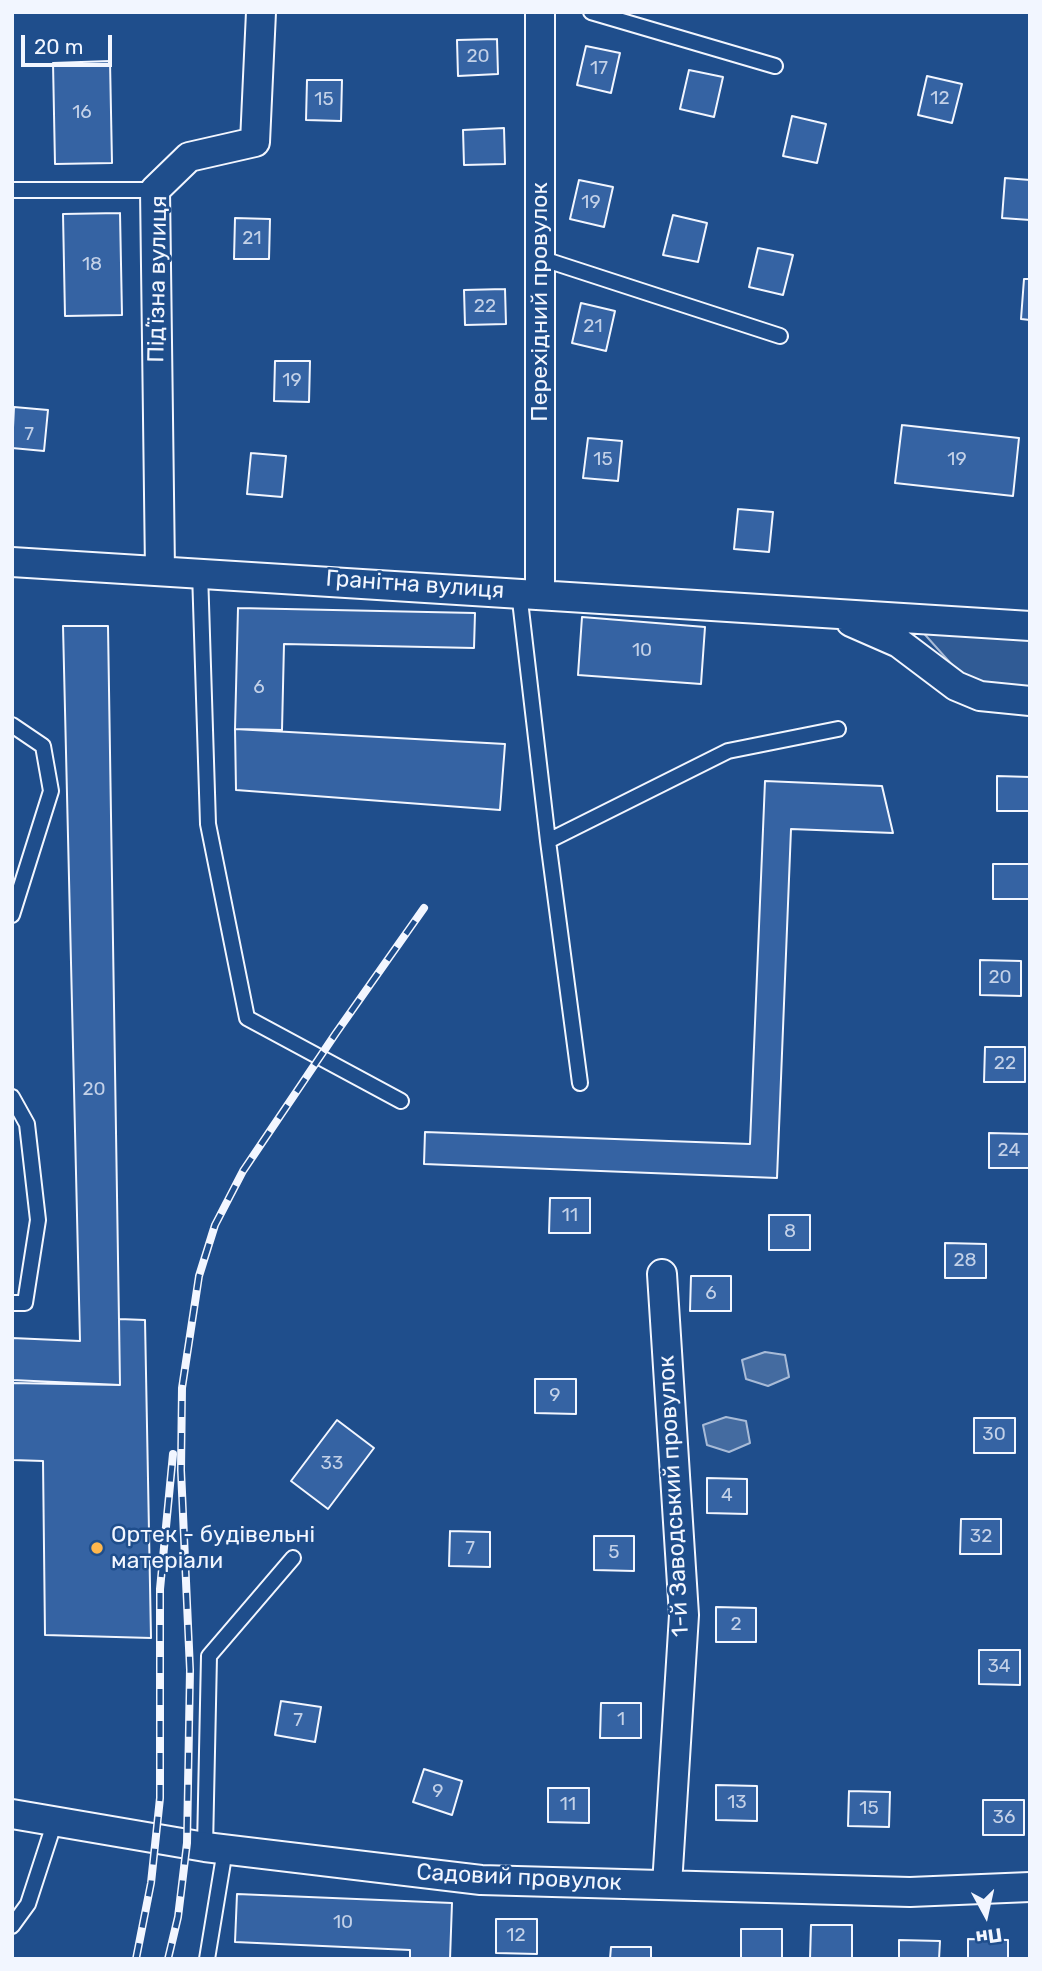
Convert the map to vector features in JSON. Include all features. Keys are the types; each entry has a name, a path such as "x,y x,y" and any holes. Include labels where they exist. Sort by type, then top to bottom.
{"street":[{"name":"Підʼїзна вулиця","path":"160,570 155,190 189,157 255,142 261,12"},
{"name":"Перехідний провулок","path":"530,592 540,258 540,12"},
{"name":"Гранітна вулиця","path":"12,562 1030,625"},
{"name":"Гранітна вулиця","path":"818,612 863,626 900,643 956,686 981,696 1030,701"},
{"name":"1-й Заводський провулок","path":"662,1274 684,1615 667,1885"},
{"name":"Садовий провулок","path":"12,1814 215,1848 481,1880 910,1892 1030,1887"}],"lane":[{"path":"591,12 775,66"},
{"path":"12,190 155,190"},
{"path":"540,258 780,336"},
{"path":"200,572 208,824 247,1018 401,1101"},
{"path":"530,592 548,841 580,1083"},
{"path":"12,725 43,746 51,791 15,896 12,915"},
{"path":"548,841 728,751 838,729"},
{"path":"12,1097 27,1124 38,1220 25,1303 12,1303"},
{"path":"207,1959 215,1848 209,1656 293,1558"},
{"path":"12,1926 28,1905 55,1821"}],"shaded area":[{"path":"910,618 1030,626 1030,701 980,696"},
{"path":"765,1352 785,1355 789,1377 768,1386 746,1379 742,1360"},
{"path":"726,1417 746,1421 750,1443 729,1452 707,1445 703,1425"}],"building":[{"path":"497,39 498,74 458,76 457,40"},
{"path":"586,46 620,53 611,93 577,85"},
{"path":"110,61 112,163 55,164 53,63"},
{"path":"689,70 723,77 714,117 680,109"},
{"path":"927,76 962,84 952,123 918,115"},
{"path":"307,80 342,80 341,121 306,120"},
{"path":"792,116 826,124 817,163 783,156"},
{"path":"504,128 505,164 464,165 463,130"},
{"path":"1005,178 1030,180 1030,220 1002,218"},
{"path":"579,180 613,187 604,227 570,219"},
{"path":"120,213 122,315 65,316 63,214"},
{"path":"673,215 707,223 698,262 663,255"},
{"path":"235,218 270,219 269,259 234,259"},
{"path":"758,248 793,255 783,295 749,287"},
{"path":"1024,279 1030,279 1030,320 1021,319"},
{"path":"505,289 506,324 465,325 464,290"},
{"path":"581,303 615,311 606,351 572,343"},
{"path":"275,361 310,361 309,402 274,401"},
{"path":"14,407 48,410 44,451 12,448"},
{"path":"902,425 1019,438 1013,496 895,483"},
{"path":"588,438 622,441 618,481 583,478"},
{"path":"251,453 286,456 282,497 247,494"},
{"path":"738,509 773,512 769,552 734,549"},
{"path":"238,608 475,613 474,648 284,644 282,730 235,729"},
{"path":"582,617 705,627 701,684 578,675"},
{"path":"63,626 108,626 120,1385 12,1380 12,1338 80,1341"},
{"path":"235,729 505,744 500,810 236,790"},
{"path":"997,776 1030,777 1030,811 997,811"},
{"path":"765,781 882,786 893,833 791,829 777,1178 424,1164 425,1132 750,1144"},
{"path":"993,864 1030,864 1030,899 993,899"},
{"path":"980,960 1021,961 1021,996 980,995"},
{"path":"985,1047 1025,1047 1025,1082 984,1082"},
{"path":"989,1133 1030,1134 1030,1168 989,1168"},
{"path":"550,1198 590,1198 590,1233 549,1233"},
{"path":"769,1215 810,1215 810,1250 769,1250"},
{"path":"945,1243 986,1244 986,1278 945,1278"},
{"path":"691,1276 731,1276 731,1311 690,1311"},
{"name":"Ортек - будівельні матеріали","path":"119,1319 145,1320 151,1638 45,1635 43,1461 12,1460 12,1383 120,1385"},
{"path":"535,1379 576,1379 576,1414 535,1413"},
{"path":"974,1418 1015,1418 1015,1453 974,1453"},
{"path":"337,1420 374,1448 328,1509 291,1481"},
{"path":"707,1478 747,1479 747,1514 707,1513"},
{"path":"961,1519 1001,1519 1001,1554 960,1554"},
{"path":"450,1531 490,1532 490,1567 449,1566"},
{"path":"594,1536 634,1536 634,1571 594,1570"},
{"path":"716,1607 756,1608 756,1642 716,1642"},
{"path":"979,1650 1020,1650 1020,1685 979,1684"},
{"path":"281,1701 321,1707 315,1742 275,1735"},
{"path":"601,1703 641,1703 641,1738 600,1738"},
{"path":"424,1769 462,1781 452,1815 413,1802"},
{"path":"716,1785 757,1786 757,1821 716,1820"},
{"path":"548,1788 589,1788 589,1823 548,1822"},
{"path":"849,1791 890,1792 889,1827 848,1826"},
{"path":"983,1800 1024,1800 1024,1835 983,1835"},
{"path":"237,1894 452,1903 450,1959 410,1959 410,1950 235,1942"},
{"path":"496,1919 537,1919 537,1954 496,1953"},
{"path":"811,1925 852,1925 852,1959 810,1959"},
{"path":"741,1929 782,1929 782,1959 741,1959"},
{"path":"968,1939 1008,1940 1008,1959 968,1959"},
{"path":"899,1940 940,1941 939,1959 899,1959"},
{"path":"611,1947 651,1947 651,1959 610,1959"}],"railway":[{"path":"168,1959 178,1917 187,1843 190,1670 181,1470 182,1388 199,1276 215,1225 243,1171 424,908"},
{"path":"136,1959 151,1883 160,1798 160,1589 173,1454"}],"place":[{"name":"Ортек - будівельні матеріали","path":"97,1548"}]}
